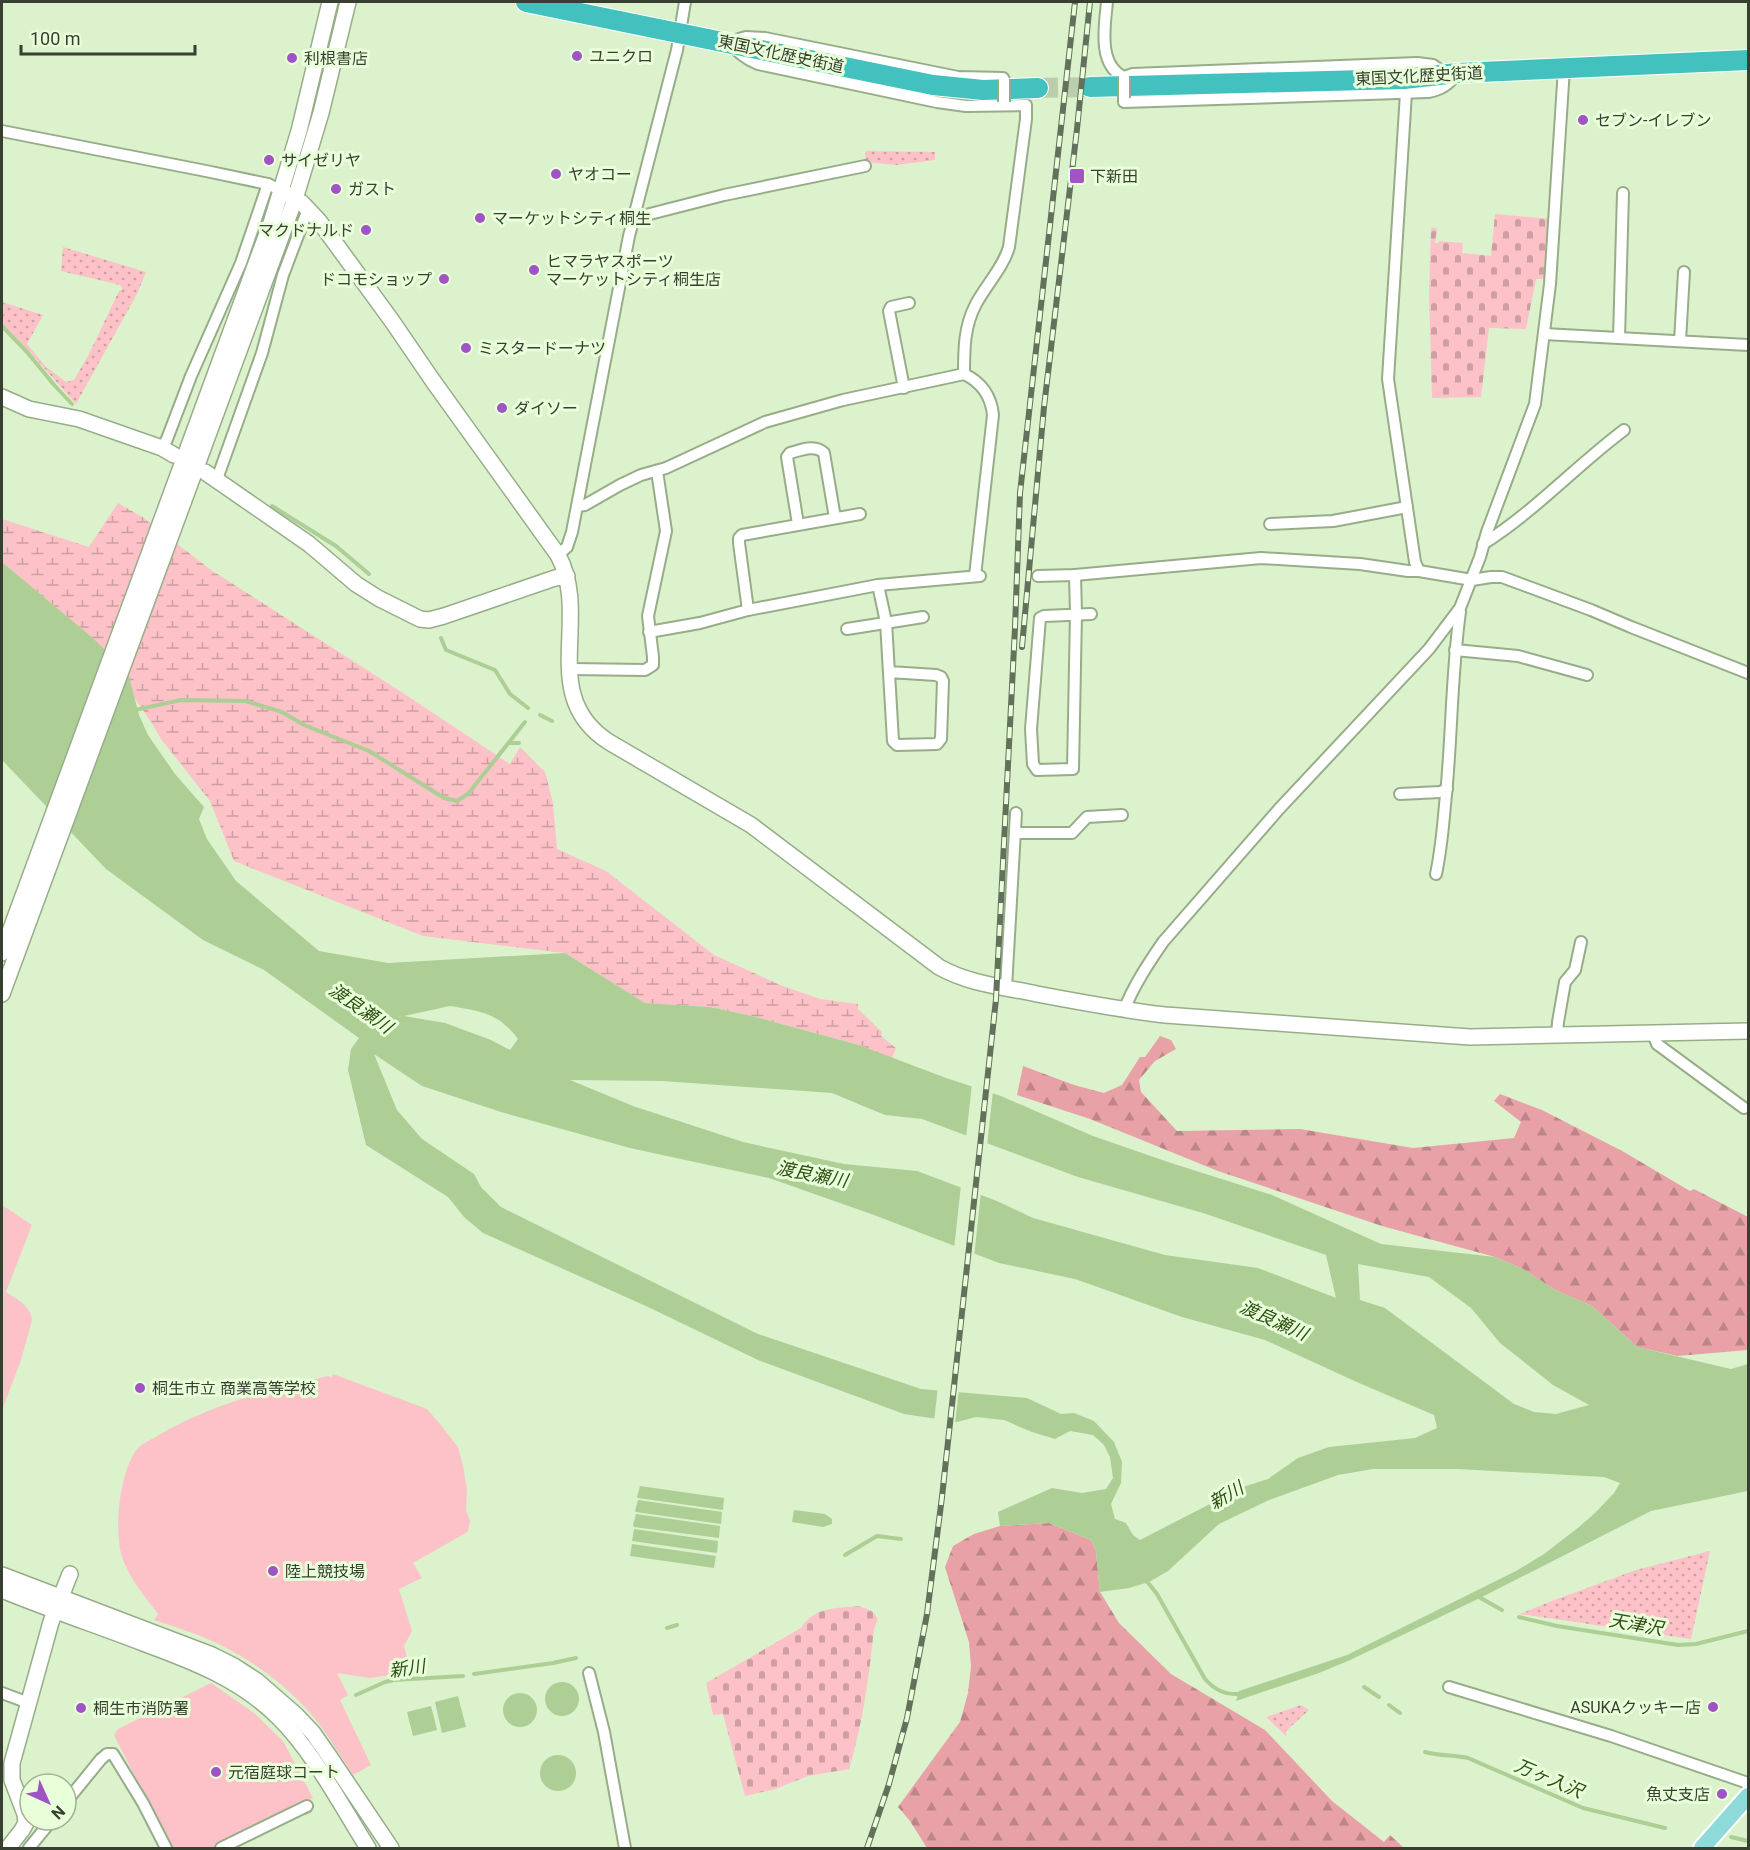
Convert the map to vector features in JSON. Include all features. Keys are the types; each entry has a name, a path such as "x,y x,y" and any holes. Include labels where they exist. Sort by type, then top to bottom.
{"highway":[{"name":"東国文化歴史街道","path":"526,2 933,85 983,90 1038,88"},
{"name":"東国文化歴史街道","path":"1090,87 1392,79 1564,68 1749,60"}],"main road":[{"path":"1702,1848 1749,1796"}],"street":[{"path":"2,994 182,486 282,191 304,113 330,2"},
{"path":"2,397 29,409 79,419 168,452 167,439 191,376 241,262 282,191 321,113 348,2"},
{"path":"558,555 567,547 570,540 634,216 681,33 685,2"},
{"path":"1107,2 1103,37 1105,51 1117,72 1124,77"},
{"path":"963,374 966,336 972,312 1003,262 1009,247 1026,105 966,106 937,102 758,64 738,53 729,42 746,38 765,38 958,77 1004,78 1004,104"},
{"path":"1417,63 1433,65 1452,74 1449,83 1437,91 1124,102 1124,77 1133,74 1417,63"},
{"path":"1124,1010 1136,984 1163,942 1279,809 1429,649 1460,608 1535,404 1550,284 1564,68"},
{"path":"1406,93 1388,379 1415,562 1419,571"},
{"path":"2,131 282,191 309,209 387,314 558,555 567,576 570,607 571,691 577,709 589,727 603,738 752,825 949,973 1006,988 1124,1010 1427,1035 1557,1036 1749,1031"},
{"path":"634,216 865,166"},
{"path":"1619,338 1623,193"},
{"path":"309,209 283,275 262,353 211,476 309,544 356,584 420,619 438,618 555,578 567,576"},
{"path":"1680,341 1684,272"},
{"path":"904,387 889,311 891,307 909,303"},
{"path":"1544,333 1749,345"},
{"path":"577,506 585,505 641,475 666,468 765,423 818,407 963,374 974,379 986,392 993,415 978,576 879,585 649,632"},
{"path":"1483,544 1520,517 1598,449 1624,430"},
{"path":"798,524 787,457 790,453 815,448 821,449 824,453 835,518"},
{"path":"570,669 648,669 653,665 649,612 666,531 657,471"},
{"path":"2,953 182,486"},
{"path":"1270,524 1333,521 1407,507"},
{"path":"748,610 739,538 748,533 860,514"},
{"path":"1038,576 1075,575 1262,558 1360,564 1472,580 1502,578 1591,610 1749,673"},
{"path":"1075,575 1076,614 1073,769 1037,770 1033,764 1031,729 1040,618 1044,616 1076,614 1091,614"},
{"path":"879,585 886,622 892,741 897,745 937,744 941,739 943,681 941,677 889,672"},
{"path":"1436,874 1447,789 1455,650 1460,608"},
{"path":"847,629 923,617"},
{"path":"1455,650 1506,654 1587,675"},
{"path":"1400,794 1440,792 1447,789"},
{"path":"1006,988 1016,813"},
{"path":"1014,833 1072,833 1087,817 1122,815"},
{"path":"1557,1036 1565,982 1575,970 1581,942"},
{"path":"1653,1033 1657,1044 1744,1108"},
{"path":"18,1796 11,1771 58,1604 70,1574"},
{"path":"2,1575 58,1604 207,1668 243,1688 277,1716 300,1742 368,1848"},
{"path":"2,1590 58,1604 212,1655 257,1681 284,1703 313,1733 391,1848"},
{"path":"589,1673 604,1732 625,1848"},
{"path":"1449,1687 1658,1751 1749,1785"},
{"path":"2,1693 29,1703"},
{"path":"78,1787 101,1759 113,1754 166,1848"},
{"path":"221,1848 307,1806"},
{"path":"8,1848 20,1832"},
{"path":"29,1848 42,1832"}],"green space":[{"path":"865,151 935,152 935,160 896,165 866,162"},
{"path":"1495,214 1551,219 1546,279 1536,279 1526,329 1489,328 1481,397 1432,398 1429,294 1431,228 1437,228 1435,243 1439,241 1463,243 1462,253 1491,256"},
{"path":"63,247 146,272 137,294 76,404 2,323 2,302 43,315 27,344 46,367 66,382 74,380 122,288 120,285 61,271"},
{"path":"118,503 144,518 211,570 510,764 520,747 545,772 553,803 557,849 606,871 714,955 780,985 820,999 858,1004 858,1009 882,1032 881,1036 896,1048 892,1058 859,1045 752,1016 710,1007 645,1003 565,953 423,936 234,861 210,801 161,739 94,639 2,562 2,519 89,547"},
{"path":"1160,1036 1171,1040 1176,1049 1155,1061 1139,1080 1141,1092 1177,1131 1300,1129 1413,1148 1514,1138 1521,1122 1494,1101 1500,1094 1542,1110 1624,1152 1690,1191 1694,1189 1748,1217 1748,1350 1678,1356 1637,1347 1592,1306 1555,1290 1523,1269 1495,1257 1382,1226 1218,1171 1090,1119 1017,1095 1023,1066 1074,1085 1104,1093 1122,1085 1140,1057 1145,1057"},
{"path":"2,1205 32,1225 6,1292 29,1310 32,1320 21,1360 2,1410"},
{"name":"陸上競技場","path":"333,1374 427,1409 458,1447 467,1490 466,1510 470,1521 468,1531 464,1534 413,1563 422,1578 399,1589 412,1631 404,1646 411,1672 370,1678 337,1673 348,1695 340,1700 371,1765 353,1775 311,1714 291,1693 268,1675 219,1644 154,1620 158,1614 126,1567 118,1535 122,1488 131,1460 141,1445 218,1407 284,1387 332,1377"},
{"path":"1049,1523 1091,1540 1096,1551 1100,1592 1119,1623 1171,1674 1265,1730 1332,1801 1384,1842 1390,1835 1404,1848 927,1848 898,1807 960,1722 968,1693 971,1666 969,1642 945,1567 953,1546 974,1534 1000,1526"},
{"path":"1710,1551 1691,1639 1520,1614 1636,1570"},
{"path":"859,1606 872,1611 878,1619 874,1629 862,1717 849,1769 808,1776 775,1789 745,1796 723,1714 713,1715 706,1683 801,1628 806,1621 819,1612"},
{"name":"元宿庭球コート","path":"211,1683 254,1713 283,1741 313,1798 212,1848 171,1848 114,1735 118,1729"},
{"path":"1301,1705 1309,1710 1286,1731 1286,1736 1266,1717"}],"water":[{"name":"渡良瀬川","path":"2,562 94,639 128,673 139,715 148,735 175,774 204,807 199,819 207,839 236,881 319,951 388,963 565,953 645,1003 710,1007 859,1045 1001,1096 1093,1136 1272,1195 1381,1244 1495,1257 1523,1269 1555,1290 1592,1306 1637,1347 1731,1369 1748,1364 1748,1491 1651,1511 1482,1597 1348,1661 1236,1701 1239,1691 1347,1655 1516,1571 1544,1554 1579,1527 1614,1493 1620,1483 1604,1477 1458,1469 1373,1469 1338,1475 1269,1500 1219,1524 1168,1571 1149,1582 1129,1588 1100,1592 1096,1551 1091,1540 1049,1523 1000,1526 998,1512 1052,1488 1082,1493 1106,1489 1113,1478 1110,1457 1104,1445 1093,1435 1070,1431 1055,1439 1004,1420 976,1417 957,1422 904,1414 758,1360 648,1307 483,1233 464,1217 448,1197 366,1145 348,1070 351,1049 359,1038 264,970 203,940 106,869 2,760","holes":["450,1006 471,1010 496,1018 518,1039 510,1050 491,1040 445,1023 404,1016","374,1054 422,1086 501,1112 630,1148 769,1178 999,1263 1075,1279 1182,1317 1265,1340 1434,1415 1437,1428 1415,1438 1329,1447 1298,1458 1268,1479 1243,1487 1140,1540 1133,1535 1126,1523 1115,1519 1111,1504 1121,1483 1122,1462 1114,1442 1094,1421 1074,1413 1061,1414 1027,1398 921,1389 758,1334 501,1207 481,1187 474,1174 422,1139 397,1110","570,1080 662,1081 832,1093 885,1115 922,1119 1078,1177 1203,1213 1326,1255 1336,1298 1258,1268 1165,1255 1033,1218 997,1201 917,1171 844,1164 743,1142 633,1106","1358,1264 1429,1277 1471,1308 1500,1343 1553,1385 1589,1405 1556,1414 1534,1412 1514,1404 1385,1308 1360,1300"]},
{"path":"640,1486 724,1498 723,1510 638,1498"},
{"path":"638,1500 722,1512 721,1524 636,1512"},
{"path":"794,1510 825,1514 832,1519 832,1524 823,1527 792,1522"},
{"path":"636,1514 720,1526 719,1538 634,1527"},
{"path":"634,1529 718,1541 717,1553 632,1541"},
{"path":"632,1544 716,1556 714,1568 630,1556"},
{"path":"562,1682 574,1687 579,1699 574,1711 562,1716 550,1711 545,1699 550,1687"},
{"path":"520,1693 532,1698 537,1710 532,1722 520,1727 508,1722 503,1710 508,1698"},
{"path":"458,1696 466,1727 442,1733 435,1702"},
{"path":"431,1706 437,1730 413,1736 407,1712"},
{"path":"558,1755 571,1760 576,1773 571,1786 558,1791 545,1786 540,1773 545,1760"}],"pier":[{"path":"972,1084 993,1091 987,1146 966,1138"},
{"path":"961,1185 981,1192 974,1257 954,1249"},
{"path":"938,1387 959,1389 955,1424 934,1421"}],"waterway":[{"path":"2,326 72,404"},
{"path":"272,506 336,546 369,574"},
{"path":"441,638 446,650 495,670 510,694 528,708"},
{"path":"135,710 181,700 245,701 282,712 304,725 369,751 444,798 457,801 468,794 525,722"},
{"path":"540,715 552,721"},
{"path":"509,743 519,743"},
{"name":"新川","path":"845,1555 877,1536 901,1539"},
{"path":"1145,1579 1157,1594 1205,1679 1221,1691 1240,1694"},
{"name":"天津沢","path":"1477,1596 1502,1610"},
{"name":"天津沢","path":"1519,1617 1557,1626 1678,1645 1696,1644 1748,1631"},
{"name":"新川","path":"667,1628 677,1625"},
{"name":"新川","path":"474,1674 576,1658"},
{"name":"新川","path":"356,1695 394,1680 463,1676"},
{"name":"万ヶ入沢","path":"1364,1687 1379,1697"},
{"name":"万ヶ入沢","path":"1389,1705 1400,1713"},
{"name":"万ヶ入沢","path":"1425,1752 1468,1758 1583,1808 1665,1828"},
{"name":"新川","path":"305,1813 310,1811"},
{"name":"万ヶ入沢","path":"1731,1837 1748,1841"}],"tunnel":[{"path":"1038,88 1090,87"}],"railway":[{"path":"867,1848 889,1784 907,1718 927,1614 942,1497 996,999 1020,493 1075,2"},
{"path":"1022,647 1044,407 1090,2"}],"place":[{"name":"ユニクロ","path":"577,56"},
{"name":"利根書店","path":"292,58"},
{"name":"セブン-イレブン","path":"1583,120"},
{"name":"サイゼリヤ","path":"269,160"},
{"name":"ヤオコー","path":"556,174"},
{"name":"下新田","path":"1077,176"},
{"name":"ガスト","path":"336,189"},
{"name":"マーケットシティ桐生","path":"480,218"},
{"name":"マクドナルド","path":"366,230"},
{"name":"ヒマラヤスポーツ マーケットシティ桐生店","path":"534,270"},
{"name":"ドコモショップ","path":"444,279"},
{"name":"ミスタードーナツ","path":"466,348"},
{"name":"ダイソー","path":"502,408"},
{"name":"桐生市立 商業高等学校","path":"140,1388"},
{"name":"陸上競技場","path":"273,1571"},
{"name":"ASUKAクッキー店","path":"1713,1707"},
{"name":"桐生市消防署","path":"81,1708"},
{"name":"元宿庭球コート","path":"216,1772"},
{"name":"魚丈支店","path":"1722,1794"}]}
